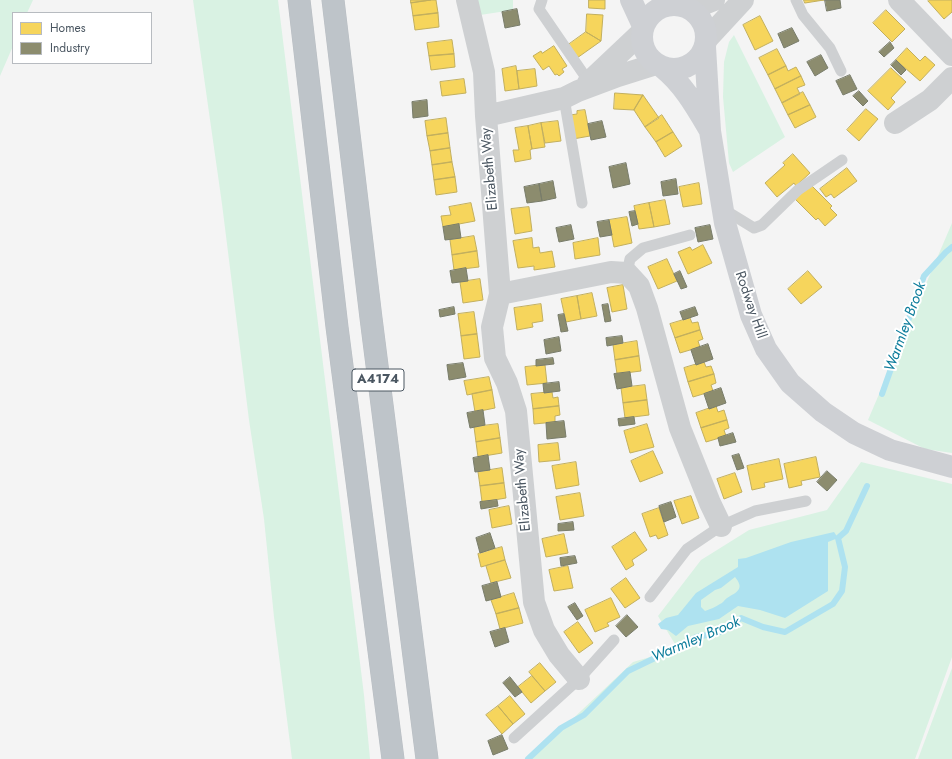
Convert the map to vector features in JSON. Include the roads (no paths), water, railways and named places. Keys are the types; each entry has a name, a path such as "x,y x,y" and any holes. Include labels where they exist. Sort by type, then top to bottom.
{"highway":[{"name":"A4174","path":"300,0 337,327 393,759"},
{"name":"A4174","path":"333,0 370,318 427,759"}],"street":[{"name":"Elizabeth Way","path":"467,0 484,72 500,294 492,327 495,358 507,383 516,411 534,602 544,630 559,655 579,679"},
{"path":"631,0 643,29"},
{"path":"714,0 704,4 676,4 656,10 648,18 643,29 642,43 646,54 660,66 674,70 686,67 699,58 706,44 743,0"},
{"path":"899,0 952,54"},
{"path":"676,4 697,14 705,29 706,44"},
{"path":"577,90 643,29"},
{"name":"Rodway Hill","path":"706,44 710,131 722,209 751,315 766,349 790,383 823,412 854,433 890,450 952,467"},
{"name":"Elizabeth Way","path":"486,116 577,90 618,76 660,66"},
{"name":"Rodway Hill","path":"660,66 674,77 686,92 710,131"},
{"path":"895,123 930,100 952,78"},
{"path":"500,294 611,272 627,272 639,286 647,308 680,428 710,503 721,526"}],"lane":[{"path":"542,0 539,9 577,90 582,203"},
{"path":"796,0 803,15 830,48 841,72"},
{"path":"722,209 754,228 762,225 798,190 842,160"},
{"path":"627,272 630,259 643,248 690,235"},
{"path":"650,597 687,549 721,526 755,511 806,502"},
{"path":"514,738 579,679 614,640"}],"water":[{"path":"834,532 838,538 828,542 828,591 785,618 760,610 738,606 719,619 688,626 676,636 668,630 661,629 658,624 666,618 678,615 696,593 738,567 738,559 746,558 791,542","holes":["735,577 740,587 737,592 722,603 705,611 701,607 701,600 715,590 721,588"]}],"waterway":[{"name":"Warmley Brook","path":"882,394 924,276 952,247"},
{"name":"Warmley Brook","path":"528,759 561,728 584,715 628,671 696,637 718,633 741,618 763,627 785,632 833,604 842,591 845,567 838,538 846,531 867,486"}]}
